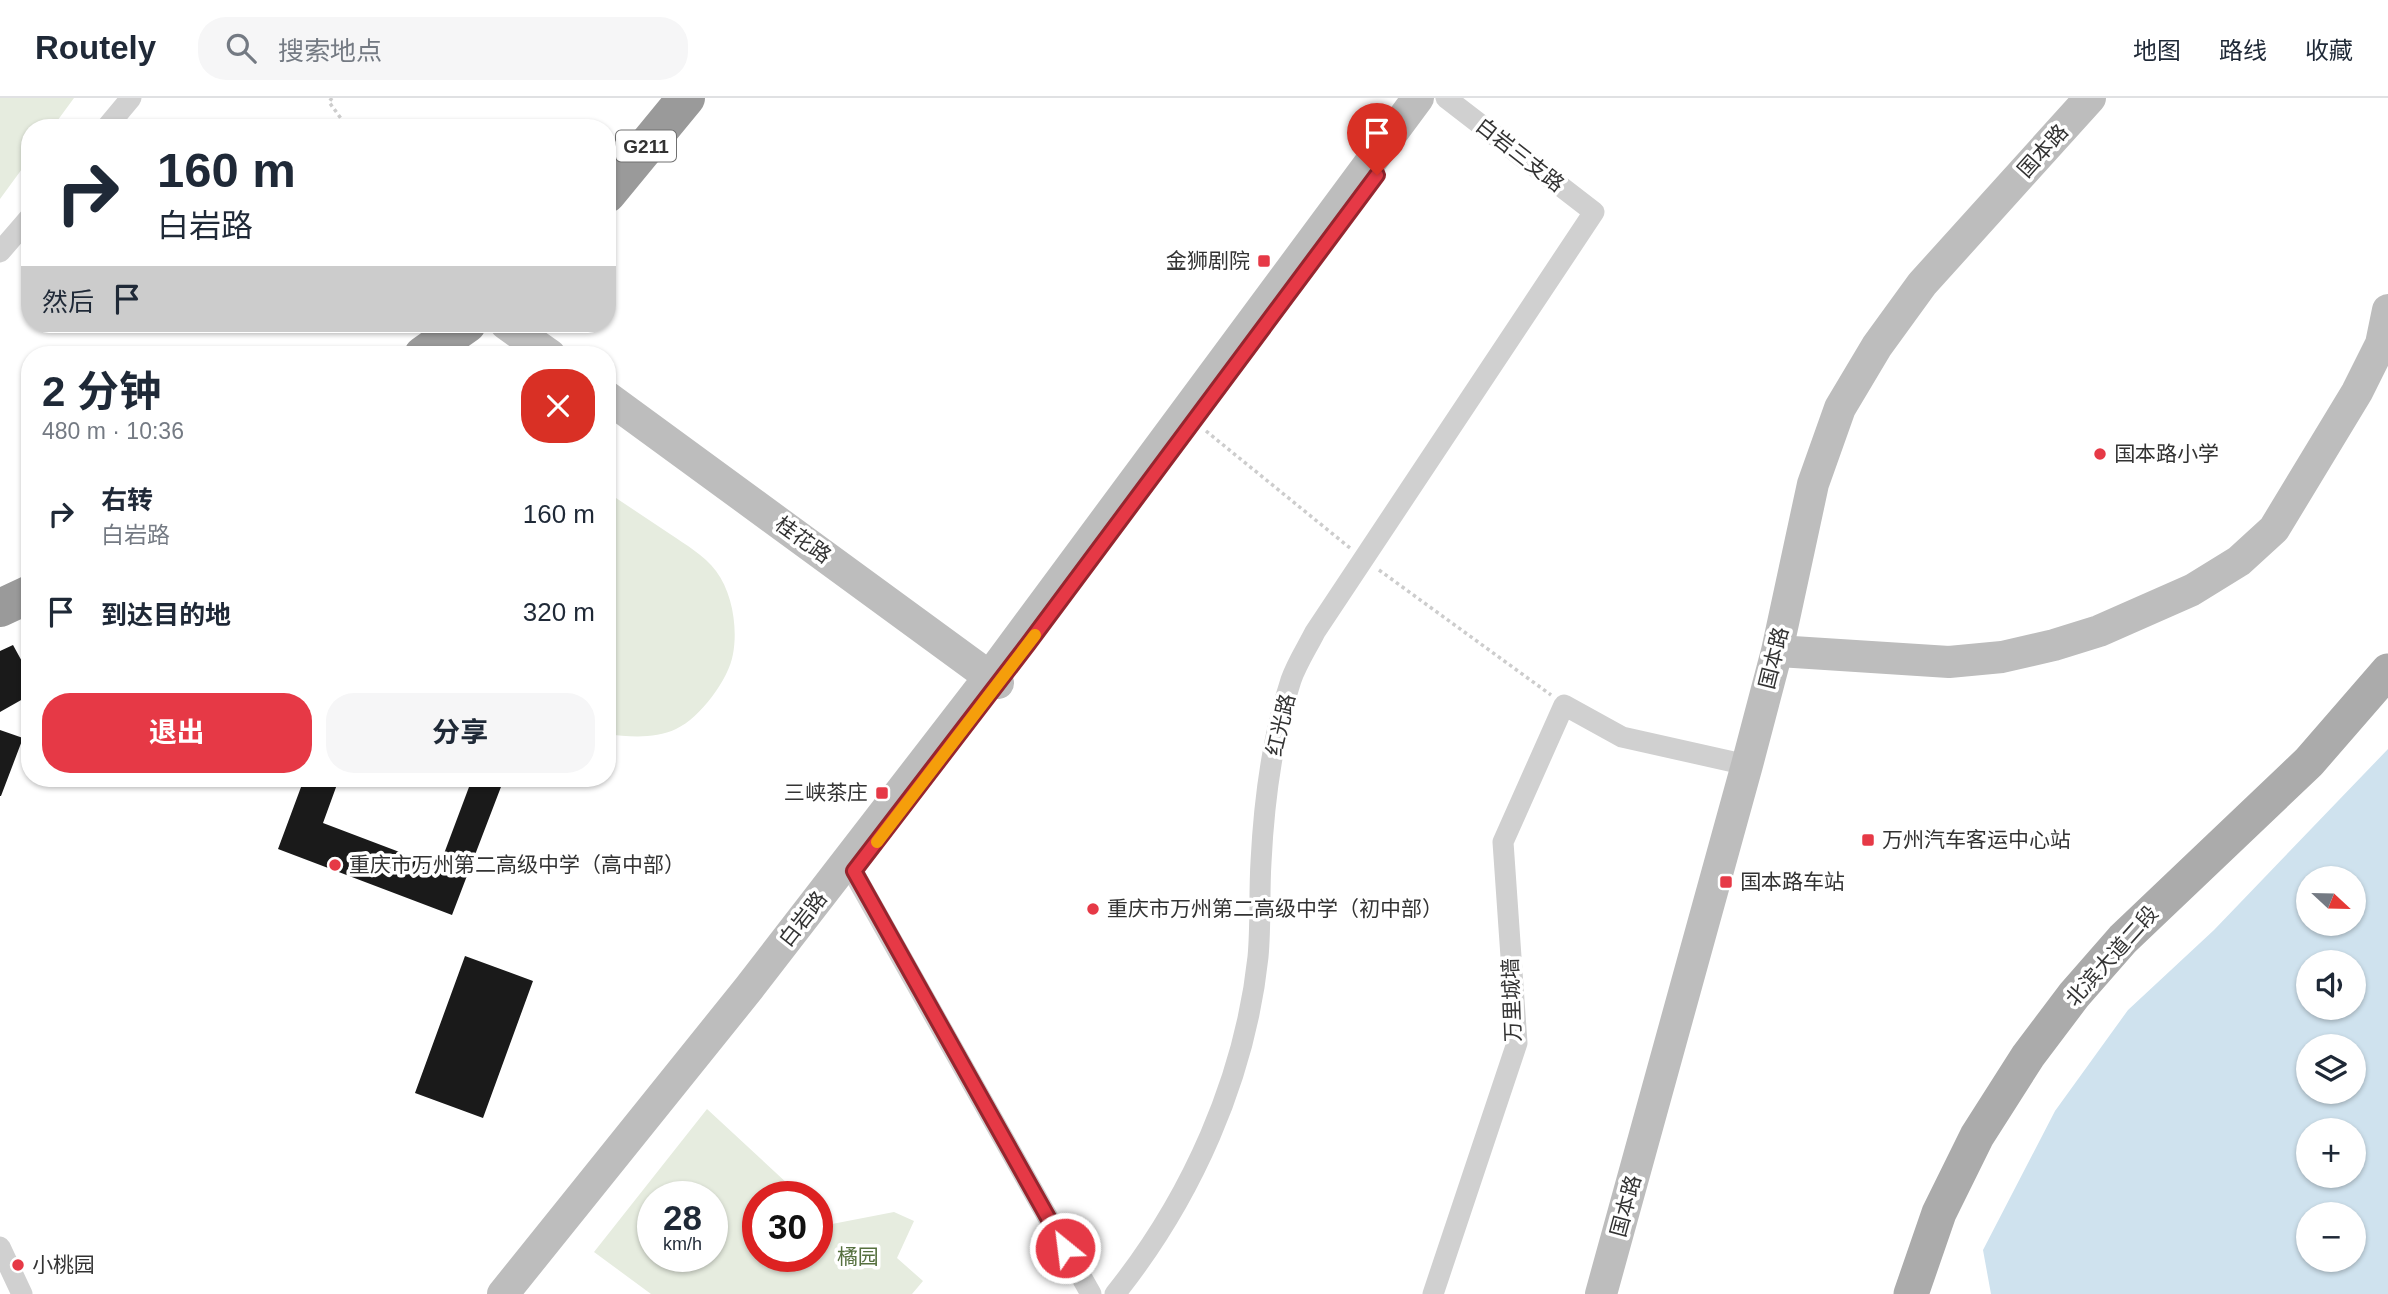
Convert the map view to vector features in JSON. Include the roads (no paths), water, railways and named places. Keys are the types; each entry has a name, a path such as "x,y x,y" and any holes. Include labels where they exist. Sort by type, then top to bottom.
{"highway":[{"name":"G211","path":"616,160 668,98"},
{"name":"G211","path":"616,183 686,98"},
{"path":"436,346 454,333"},
{"path":"465,346 481,333"},
{"path":"0,587 21,577"},
{"path":"0,608 21,598"}],"main road":[{"name":"白岩路","path":"994,680 1418,98"},
{"name":"白岩路","path":"503,1294 850,866 1435,98"},
{"name":"国本路","path":"1601,1294 1748,765 1777,650 1813,484 1840,408 1877,346 1922,284 2090,98"},
{"path":"1777,650 1949,662 2001,657 2099,631 2192,590 2239,561 2274,529 2357,392 2381,344 2388,310"},
{"path":"519,333 537,346"},
{"name":"桂花路","path":"616,404 994,680"},
{"name":"北滨大道二段","path":"1911,1294 1939,1213 1977,1136 2028,1056 2074,995 2123,939 2309,762 2388,671"},
{"name":"北滨大道二段","path":"1933,1294 1956,1226 1996,1146 2040,1074 2133,959 2314,786 2388,707"},
{"name":"白岩路","path":"520,1294 758,996 850,866"}],"street":[{"path":"114,119 131,98"},
{"name":"白岩三支路","path":"1446,98 1594,212"},
{"name":"红光路","path":"1115,1294 1134,1270 1169,1214 1199,1158 1225,1099 1250,1006 1258,959 1261,921 1260,865 1266,795 1279,725 1292,678 1315,632 1594,212"},
{"path":"0,253 21,228"},
{"name":"万里城墙","path":"1433,1294 1517,1043 1503,842 1564,705 1622,737 1748,765"},
{"path":"850,866 1091,1294"},
{"path":"0,1247 20,1293"}],"water":[{"path":"2388,749 2388,1294 1991,1294 1983,1250 2055,1111 2128,1010 2214,930"}],"place":[{"name":"金狮剧院","path":"1264,261"},
{"name":"国本路小学","path":"2100,454"},
{"name":"三峡茶庄","path":"882,793"},
{"name":"万州汽车客运中心站","path":"1868,840"},
{"name":"重庆市万州第二高级中学（高中部）","path":"335,865"},
{"name":"国本路车站","path":"1726,882"},
{"name":"重庆市万州第二高级中学（初中部）","path":"1093,909"},
{"name":"小桃园","path":"18,1265"}],"park label":[{"name":"橘园","path":"858,1257"}]}
